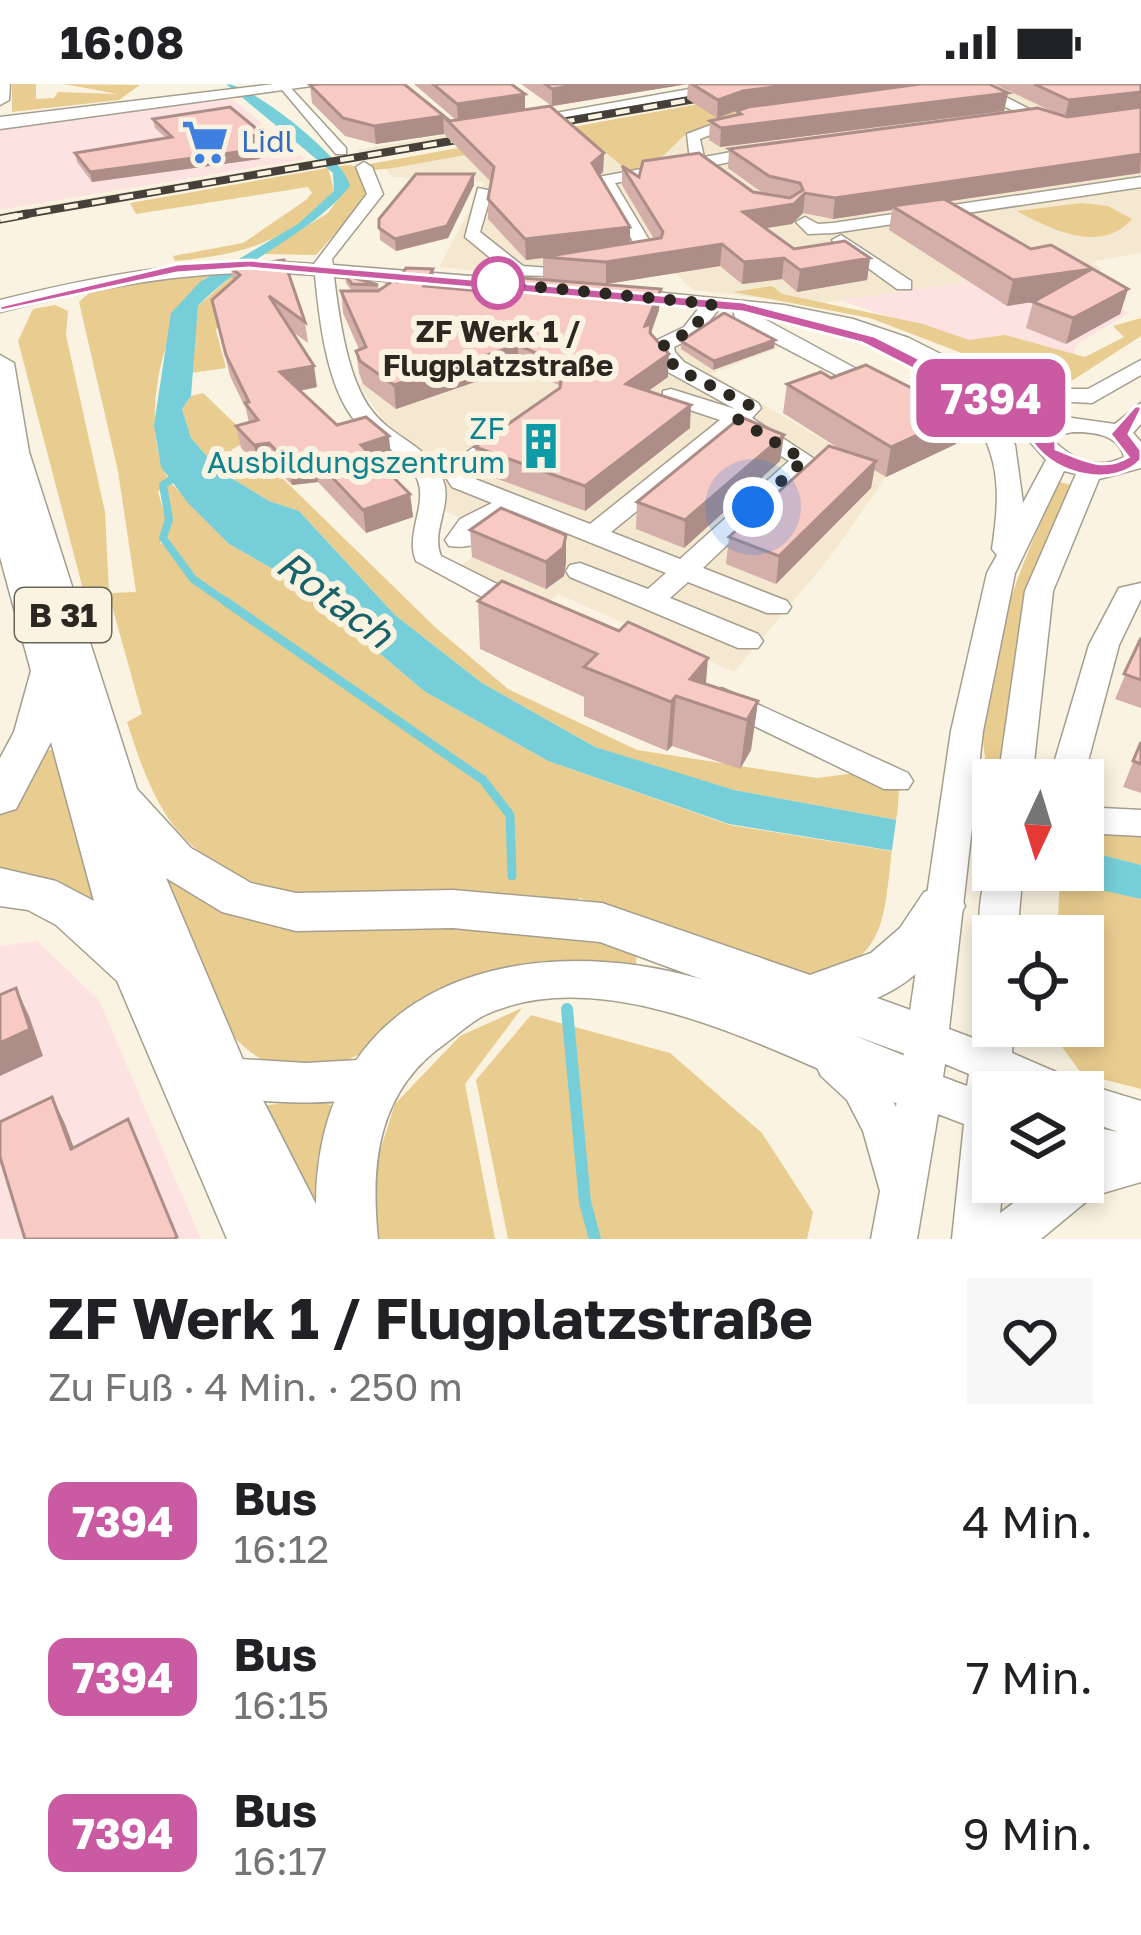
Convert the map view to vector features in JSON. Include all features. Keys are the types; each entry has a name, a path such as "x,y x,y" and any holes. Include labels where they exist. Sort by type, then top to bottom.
{"main road":[{"path":"0,100 2,84"},
{"path":"0,120 52,116 167,90 189,100 317,84"},
{"name":"B 31","path":"0,363 13,452 110,779 176,973 302,1239"},
{"name":"B 31","path":"13,452 1,500 48,674 140,976 258,1239"},
{"path":"0,798 35,732 48,674"},
{"path":"110,779 175,861 239,899 296,912 453,909 566,917 659,941 808,1021 923,1063"},
{"path":"0,887 62,901 94,925 140,976"},
{"path":"348,1239 342,1195 348,1140 361,1099 424,1025 464,1000 499,984 564,974 808,1021 893,968 917,946 941,906"}],"street":[{"path":"610,84 639,101"},
{"path":"491,125 714,86"},
{"path":"952,90 976,86 1043,119 991,122"},
{"path":"280,87 341,151"},
{"path":"534,105 548,116"},
{"path":"729,181 697,159 692,137 718,122 761,114"},
{"path":"602,262 649,255 632,231 618,193 604,180 618,171 788,147"},
{"path":"364,167 375,194 323,259 336,303 332,335 361,414 422,464 433,487 423,545 430,560 560,625"},
{"path":"798,243 790,233 1141,182"},
{"path":"1110,186 1141,201"},
{"path":"484,191 470,221 471,233 518,271 555,269"},
{"path":"817,227 837,250 904,285"},
{"path":"0,306 177,269 279,265 564,290"},
{"path":"600,293 743,307 868,340 1069,427 1119,434 1137,450 1039,591 1018,759"},
{"path":"594,533 749,405 676,368 664,353 664,344 691,331 712,304"},
{"path":"743,307 744,319 902,403"},
{"path":"975,386 1030,395 1092,396 1141,369"},
{"path":"1126,469 1058,459 1042,443 1141,369"},
{"path":"898,1219 923,1063 957,778 1001,573 1011,465 1000,430 975,386"},
{"path":"651,601 804,460 736,418 671,396"},
{"path":"1119,434 1141,410"},
{"path":"525,423 453,470 461,482 504,505 594,533 777,607"},
{"path":"1001,573 1058,459"},
{"path":"430,560 485,513 504,505"},
{"path":"580,571 748,641"},
{"path":"1072,759 1104,645 1130,594 1141,591"},
{"path":"689,683 896,781"},
{"path":"1104,821 1141,823"},
{"path":"808,1021 868,1093 881,1116 898,1219"},
{"path":"923,1063 985,1047"},
{"path":"996,1047 1031,1071"},
{"path":"923,1063 972,1100"},
{"path":"223,1077 306,1082 376,1078"},
{"path":"1104,1108 1141,1121"},
{"path":"1104,1151 1141,1160"},
{"path":"1104,1172 1141,1160"},
{"path":"975,1239 980,1203"},
{"path":"1004,1239 1050,1203"}],"shaded area":[{"path":"12,84 36,84 36,99 54,98 58,92 117,94 64,84 140,85 119,100 12,112"},
{"path":"750,84 780,88 367,158 357,150"},
{"path":"902,84 1141,84 1141,253 1091,262 1103,269 1041,280 1029,273 815,304 693,290 673,271 643,262 542,278 439,267 484,182 393,177 381,165 720,107 742,110"},
{"path":"802,85 686,134 649,169 627,170 583,134 393,168 374,170 370,164"},
{"path":"233,99 305,159 0,210 0,125"},
{"path":"306,161 315,168 0,222 0,213"},
{"path":"352,165 372,184 368,197 316,255 261,254 328,213 349,183 339,166"},
{"path":"328,168 334,191 300,223 262,243 221,255 175,261 173,256 243,243 306,200 312,193 308,187 136,214 130,203"},
{"path":"1082,203 1108,206 1132,219 1120,230 1091,237 1060,231 1017,211"},
{"path":"1029,273 1061,277 1129,313 1076,345 1073,360 1060,374 833,298"},
{"path":"213,274 180,313 160,370 155,431 169,480 158,492 166,519 160,543 177,553 167,536 172,520 165,488 172,484 229,544 294,581 424,691 548,761 730,825 892,851 882,917 867,949 835,972 810,981 580,898 566,906 277,891 216,863 176,829 149,783 127,722 142,714 109,595 85,597 18,341 33,309 55,305 68,311 66,335 105,512 109,593 136,592 118,471 79,302 91,292 123,281"},
{"path":"234,274 237,294 216,330 226,368 191,373 198,306"},
{"path":"772,286 782,294 923,324 969,340 1005,335 1085,357 1124,337 1113,326 1141,318 1141,336 1073,380 1040,383 870,318 733,292"},
{"path":"726,314 785,345 712,374 886,477 831,556 734,672 558,594 542,609 455,570 501,535 440,509 447,487 433,461 383,420 358,384 473,349 519,369 546,370 668,345"},
{"path":"203,393 251,439 231,450 258,472 274,470 435,627 508,689 637,750 817,778 856,773 899,790 897,820 734,790 645,766 595,747 482,683 395,615 299,511 269,501 220,471 191,438 182,409 191,396"},
{"path":"1060,482 1074,486 1029,594 1002,759 985,759 983,722 993,660 1033,539"},
{"path":"43,750 53,750 93,900 37,881 0,876 0,810"},
{"path":"1104,831 1141,832 1141,865 1104,855"},
{"path":"163,877 199,899 271,923 344,930 463,929 550,935 637,947 636,964 568,961 498,968 456,985 351,1058 307,1067 276,1064 251,1053 235,1038"},
{"path":"1104,889 1141,899 1141,1089 1104,1080 1104,1071 1080,1071 1062,1047 1104,1047 1104,915 1058,915 1059,891"},
{"path":"37,941 99,1000 201,1239 0,1239 0,946"},
{"path":"522,1008 465,1084 495,1239 370,1239 369,1185 395,1104 460,1036"},
{"path":"531,1015 670,1053 762,1133 813,1212 807,1239 508,1239 476,1080"},
{"path":"312,1100 339,1107 318,1215 261,1106"}],"water":[{"name":"Rotach","path":"226,84 256,96 297,125 333,159 350,186 315,220 235,274 198,306 191,396 182,409 191,438 220,471 269,501 299,511 395,615 482,683 595,747 734,790 897,820 972,857 972,864 729,824 548,761 424,691 294,581 229,544 188,503 161,467 154,425 171,313 200,282 298,224 334,191 333,173"},
{"path":"1104,855 1141,865 1141,899 1104,891"}],"pier":[{"path":"897,814 972,826 972,870 891,857"}],"building":[{"path":"404,84 450,121 550,106 604,153 592,163 630,227 525,239 488,199 494,167 443,116 374,126 343,118 310,85"},
{"path":"433,84 511,84 525,94 457,104"},
{"path":"545,84 584,84 552,89"},
{"path":"692,84 798,84 743,91 718,100"},
{"path":"920,84 989,84 1008,93 721,128 710,121 741,114 737,111 748,107"},
{"path":"1034,84 1141,84 1141,92 1069,100"},
{"path":"230,107 263,134 245,137 259,149 90,172 75,153 172,137 153,119"},
{"path":"1141,107 1141,154 835,198 805,193 794,204 743,212 794,249 845,241 870,258 800,270 784,258 744,262 722,244 606,262 543,257 661,238 663,232 622,166 639,177 643,161 699,153 753,192 790,198 803,190 800,183 769,176 729,149 1038,108 1067,117"},
{"path":"416,174 474,174 447,226 395,239 379,228 379,219"},
{"path":"944,199 1031,249 1051,245 1128,289 1073,318 1033,302 1092,269 1013,280 892,206"},
{"path":"284,260 305,322 269,296 314,366 280,372 337,425 366,417 389,436 361,445 410,494 363,510 315,459 288,463 269,443 254,445 236,426 258,420 245,403 249,402 226,355 212,300 240,275 231,268"},
{"path":"406,268 433,269 424,286 501,293 510,277 661,289 645,326 651,324 650,333 669,354 626,384 691,405 585,486 475,447 560,388 561,381 576,370 518,345 394,385 360,361 356,351 366,347 341,291 378,291 390,283 384,275 397,282"},
{"path":"345,275 378,285 352,284"},
{"path":"724,313 775,340 714,361 681,341"},
{"path":"866,365 963,414 891,447 787,384 821,372 831,378"},
{"path":"741,417 784,435 685,520 637,502"},
{"path":"829,446 876,461 779,556 729,537"},
{"path":"501,508 566,535 563,548 546,562 470,530"},
{"path":"502,581 619,631 628,622 708,658 690,679 758,701 747,720 676,696 671,702 584,667 597,654 478,601"},
{"path":"1141,638 1141,680 1124,674"},
{"path":"16,988 30,1029 0,1043 0,995"},
{"path":"52,1097 71,1149 128,1119 177,1237 25,1239 0,1157 0,1122"}],"waterway":[{"path":"177,476 163,485 169,519 163,538 193,579 229,604"},
{"path":"225,601 483,780 510,815 512,876"},
{"path":"567,1009 585,1202 595,1239"}],"railway":[{"path":"533,127 782,84"},
{"path":"9,217 486,135"},
{"path":"0,219 27,214"}],"bus line":[{"name":"7394","path":"0,306 113,278 177,269 249,264 363,270 743,307 833,330 868,340 996,400 1048,431 1042,443 1049,453 1090,470 1119,470 1137,460 1137,450 1119,434 1141,410"}],"place":[{"name":"Lidl","path":"205,142"},
{"name":"ZF Werk 1 / Flugplatzstraße","path":"498,283"},
{"name":"ZF Ausbildungszentrum","path":"541,446"}],"route":[{"path":"498,283 712,304 691,331 664,344 664,353 676,368 749,405 736,418 804,460 753,507"}]}
